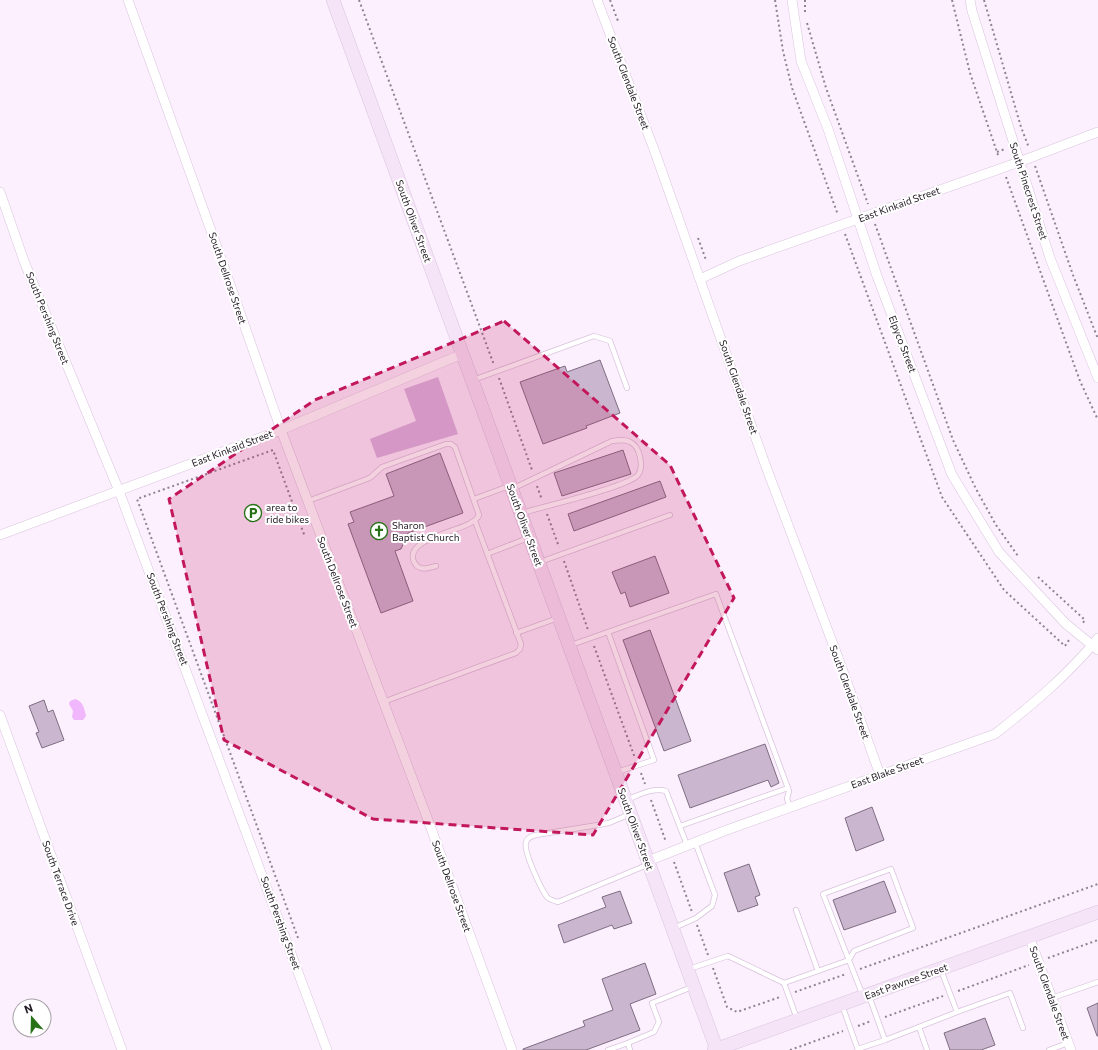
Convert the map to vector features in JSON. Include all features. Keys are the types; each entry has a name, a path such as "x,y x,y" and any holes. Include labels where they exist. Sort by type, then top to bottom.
{"main road":[{"name":"South Oliver Street","path":"333,0 688,969 716,1050"},
{"name":"East Pawnee Street","path":"716,1050 1098,912"}],"street":[{"name":"South Dellrose Street","path":"128,0 223,264 280,430 308,501 512,1050"},
{"name":"South Glendale Street","path":"597,0 655,152 766,464 880,775"},
{"name":"Elpyco Street","path":"792,0 801,61 828,129 877,276 952,475 999,552 1066,624 1096,644"},
{"name":"South Pinecrest Street","path":"970,0 972,11 1050,258 1098,378"},
{"name":"East Kinkaid Street","path":"700,279 739,261 1020,162 1098,132"},
{"name":"South Pershing Street","path":"0,192 24,261 119,490 217,750 327,1050"},
{"name":"East Kinkaid Street","path":"0,535 280,430 462,354"},
{"name":"East Blake Street","path":"648,862 691,844 790,807 995,734 1032,704 1096,644"},
{"name":"South Terrace Drive","path":"0,715 122,1050"},
{"name":"South Glendale Street","path":"1030,936 1069,1046"}],"lane":[{"path":"472,380 594,336 610,341 627,388"},
{"path":"474,499 511,488 612,441 626,440 632,443 637,449 641,461 641,468 638,475 630,481 614,487 521,513"},
{"path":"308,501 372,477 382,467 448,443 453,445 479,515 475,521 446,532 417,546 412,554 414,562 417,566 425,569 436,566"},
{"path":"539,562 670,515"},
{"path":"383,702 519,651 521,647 475,521"},
{"path":"487,554 530,538"},
{"path":"569,646 716,594 788,788 789,792 787,799 790,807"},
{"path":"516,633 559,618"},
{"path":"608,632 654,760 616,773"},
{"path":"680,826 788,788"},
{"path":"626,800 650,791 659,789 666,791 680,826 691,844 715,895 712,906 696,918 672,928"},
{"path":"631,814 609,823 536,835 526,841 528,855 538,881 546,896 550,900 558,902 648,862"},
{"path":"784,983 849,960 854,951 913,928 891,869 823,894 849,960 885,1040"},
{"path":"796,910 818,971"},
{"path":"688,969 728,956 784,983 797,1020"},
{"path":"940,969 957,1012"},
{"path":"1052,998 1098,982"},
{"path":"608,1050 654,1032 659,1022 652,1003 694,986"},
{"path":"842,1004 858,1050 1010,993 1023,1028"},
{"path":"918,1027 927,1050"},
{"path":"628,1043 630,1050"},
{"path":"1048,1050 1069,1046"}],"path":[{"path":"805,0 806,18 826,88 953,440 976,489 996,524 1019,557"},
{"path":"952,0 970,73 1003,168 1080,381 1098,420"},
{"path":"984,0 1019,119 1073,275 1098,339"},
{"path":"298,938 137,499 273,450 305,537"},
{"path":"1035,574 1086,620 1065,646"}],"highlighted area":[{"path":"504,321 670,465 734,598 593,835 373,819 224,740 169,499 315,400"}],"shaded area":[{"path":"438,377 458,434 377,458 370,439 416,421 404,389"},
{"path":"75,699 80,701 84,708 86,716 83,720 74,720 72,717 73,711 69,704 70,701"}],"building":[{"path":"600,360 620,413 586,426 587,428 543,444 520,382 565,366 567,372"},
{"path":"623,450 631,474 562,496 554,473"},
{"name":"Sharon Baptist Church","path":"440,453 463,513 408,533 401,549 395,551 413,601 381,613 348,524 354,522 350,512 394,496 386,474"},
{"path":"660,481 666,497 574,531 568,514"},
{"path":"655,556 669,593 630,607 625,592 621,594 612,572"},
{"path":"650,630 691,741 664,751 623,640"},
{"path":"44,700 48,712 53,710 64,740 42,748 36,733 39,732 29,706"},
{"path":"765,744 779,783 771,787 768,780 690,808 678,775"},
{"path":"872,807 884,840 856,851 845,818"},
{"path":"749,864 760,895 755,897 758,905 738,912 724,873"},
{"path":"884,881 896,912 844,930 833,900"},
{"path":"620,891 632,923 614,929 612,925 564,943 558,925 606,907 602,897"},
{"path":"645,963 656,994 630,1004 640,1030 586,1050 523,1050 585,1026 583,1021 613,1010 602,979"},
{"path":"1098,1003 1098,1036 1097,1036 1087,1008"},
{"path":"985,1018 995,1045 981,1050 950,1050 944,1033"}],"place":[{"name":"area to ride bikes","path":"253,513"},
{"name":"Sharon Baptist Church","path":"379,531"}]}
